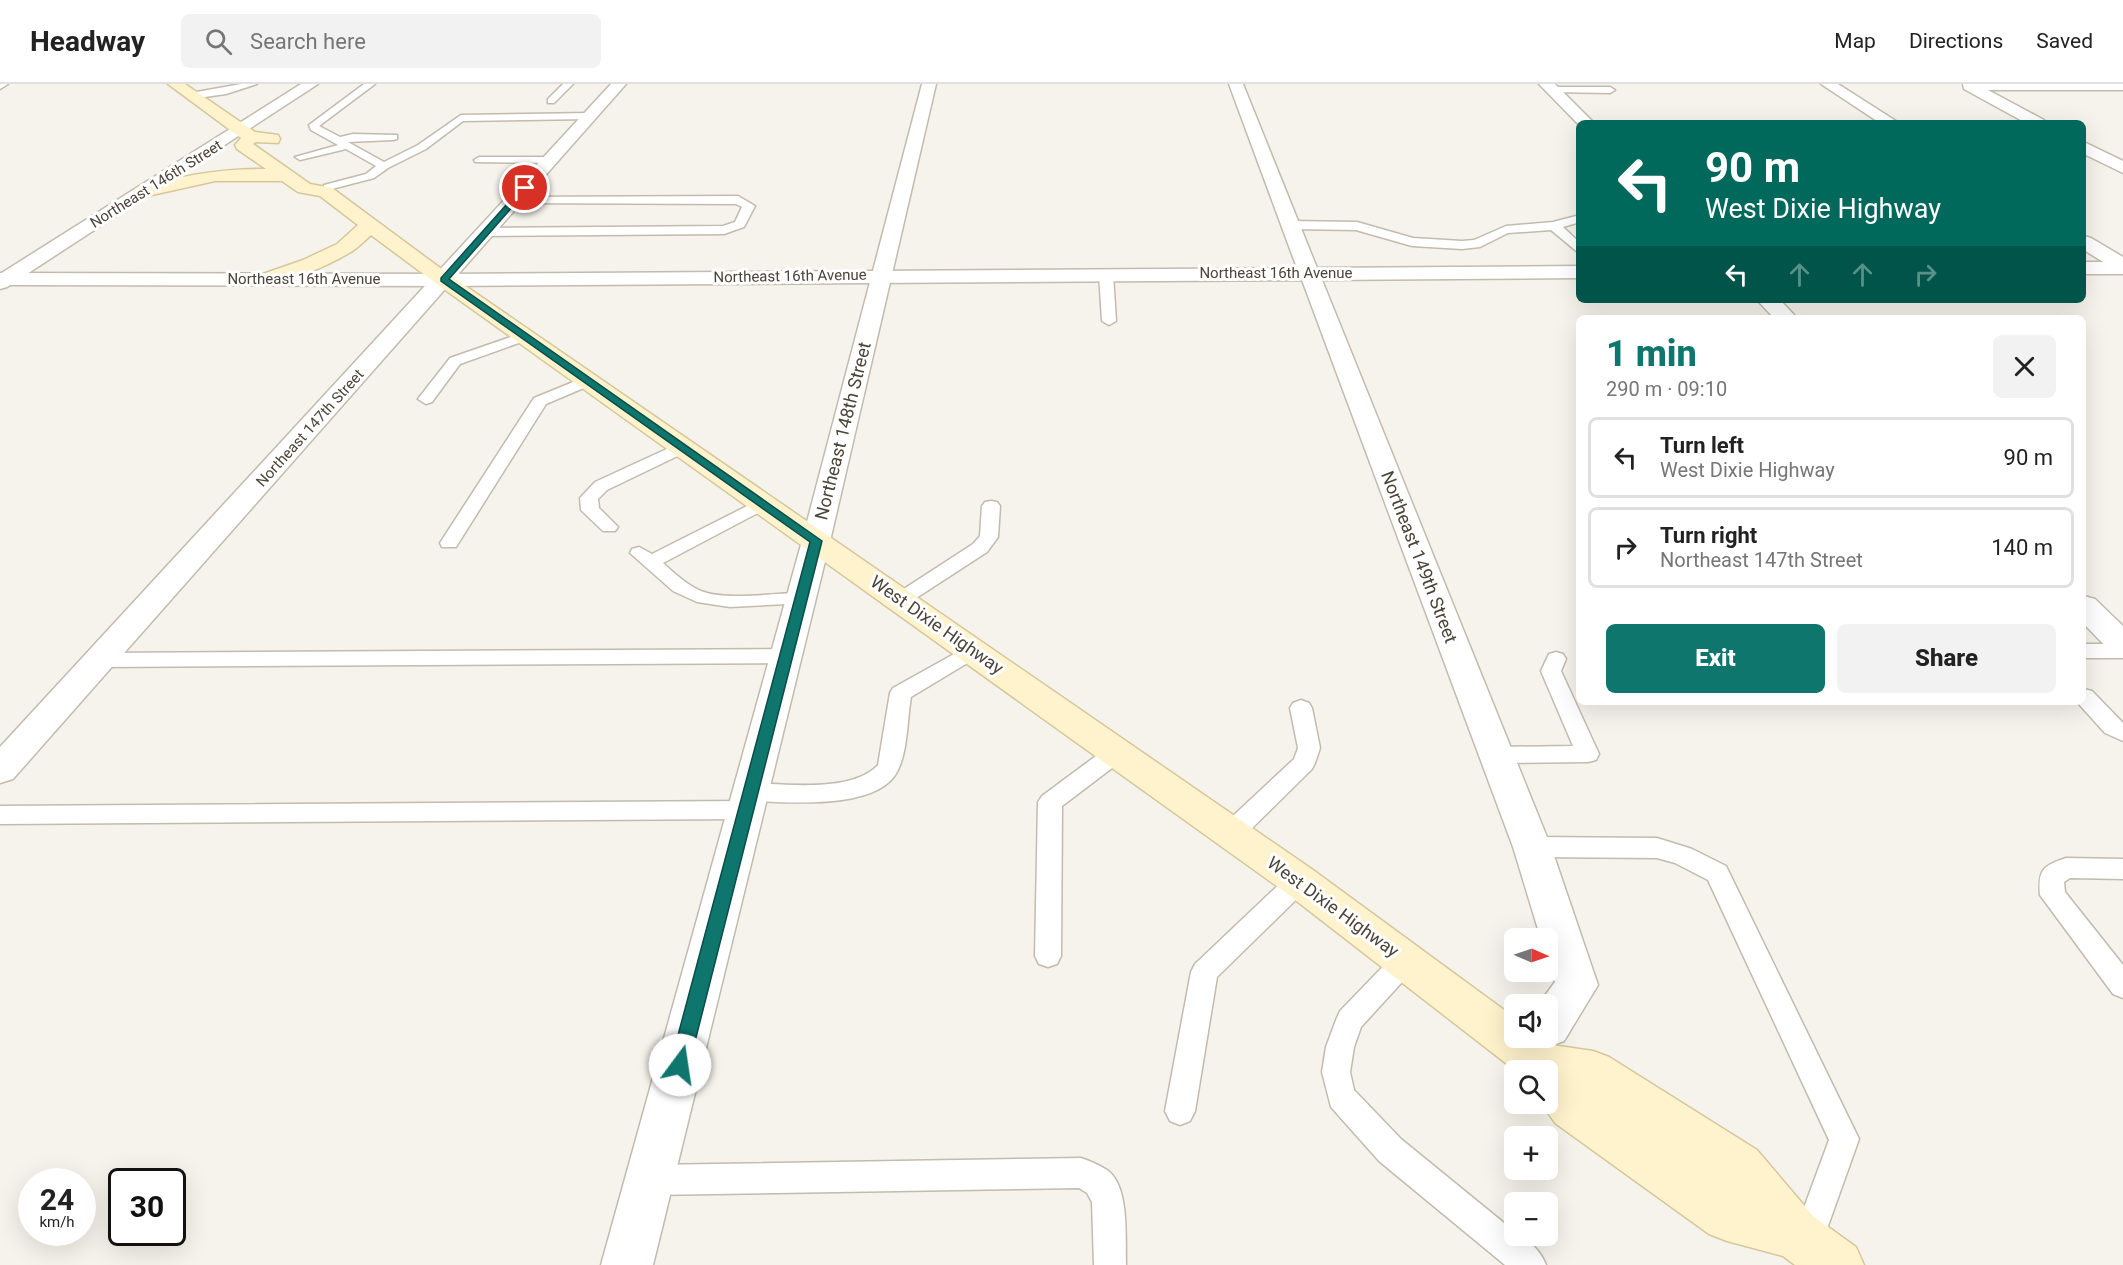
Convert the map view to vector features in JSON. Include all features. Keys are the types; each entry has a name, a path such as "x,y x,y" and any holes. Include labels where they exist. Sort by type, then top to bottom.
{"main road":[{"name":"West Dixie Highway","path":"175,84 246,134 271,138 300,157 370,225 444,280 1299,881 1405,961 1542,1055 1571,1107 1727,1216 1809,1252"},
{"name":"West Dixie Highway","path":"246,134 243,145 304,188 323,181"},
{"path":"144,192 183,181 221,174 249,173 288,176"},
{"path":"267,279 310,264 344,248 370,225"}],"street":[{"name":"Northeast 146th Street","path":"2,280 144,192 246,134 311,84"},
{"name":"Northeast 147th Street","path":"0,770 444,280 618,84"},
{"name":"Northeast 148th Street","path":"627,1265 816,541 929,84"},
{"name":"Northeast 149th Street","path":"1236,84 1532,847 1577,985 1542,1055"},
{"path":"1828,84 1886,120"},
{"path":"1967,85 2123,86"},
{"path":"1967,85 2032,120"},
{"path":"1549,87 1583,120"},
{"path":"2086,148 2123,168"},
{"path":"2086,243 2123,267"},
{"path":"2086,268 2123,267"},
{"name":"Northeast 16th Avenue","path":"2,280 444,280 1576,272"},
{"path":"1771,303 1783,315"},
{"path":"2086,608 2123,645"}],"lane":[{"path":"191,96 226,91 252,84"},
{"path":"370,84 315,122 315,128 384,166"},
{"path":"551,101 568,84"},
{"path":"1549,87 1610,90"},
{"path":"323,181 370,176 384,166 422,147 461,118 590,116"},
{"path":"300,157 353,137 393,137"},
{"path":"479,160 550,160"},
{"path":"485,232 724,230 740,224 749,206 738,200 513,201"},
{"path":"1290,225 1357,226 1412,242 1438,245 1476,244 1506,230 1554,226 1576,220"},
{"path":"1554,226 1576,246"},
{"path":"1106,274 1109,321"},
{"path":"426,399 455,361 525,336"},
{"path":"449,543 540,401 588,381"},
{"path":"609,527 590,510 589,498 601,486 682,447"},
{"path":"763,503 645,557 681,588 697,597 800,599"},
{"path":"900,600 980,548 988,537 992,506"},
{"path":"0,815 748,801 846,792 868,786 887,770 901,693 972,651"},
{"path":"2086,651 2123,651"},
{"path":"100,660 786,656"},
{"path":"1495,755 1588,754 1551,670 1556,659"},
{"path":"2086,698 2113,727 2123,733"},
{"path":"1230,834 1304,763 1310,748 1301,708"},
{"path":"1048,956 1050,802 1116,753"},
{"path":"1532,847 1657,848 1683,856 1717,873 1844,1140 1809,1252"},
{"path":"2123,869 2066,868 2051,877 2053,895 2123,986"},
{"path":"1180,1111 1204,972 1299,881"},
{"path":"1405,961 1350,1020 1340,1047 1336,1072 1341,1097 1390,1150 1530,1265"},
{"path":"650,1180 1081,1173 1098,1182 1108,1198 1110,1265"}],"route":[{"path":"525,188 444,280 816,541 680,1065"}]}
